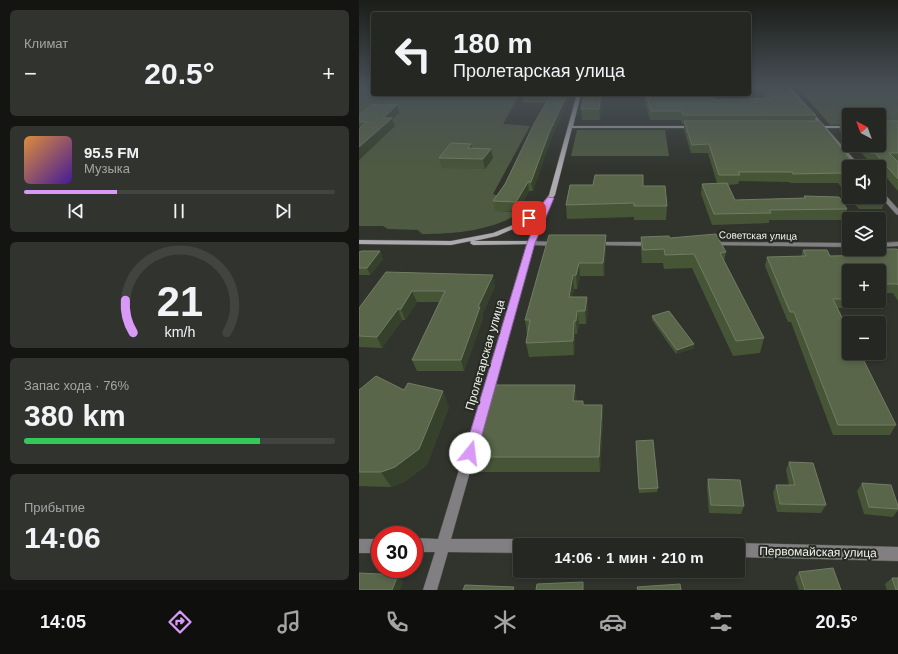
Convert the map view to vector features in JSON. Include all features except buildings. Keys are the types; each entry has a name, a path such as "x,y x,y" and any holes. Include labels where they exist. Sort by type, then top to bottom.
{"main road":[{"name":"Пролетарская улица","path":"531,243 551,198 573,116"},
{"path":"570,127 703,127"},
{"path":"806,127 842,127"},
{"path":"451,243 495,235 520,224 533,216 551,198"},
{"path":"359,242 531,243"}],"street":[{"path":"813,116 852,160"},
{"path":"886,199 898,213"},
{"path":"531,243 564,244"},
{"name":"Пролетарская улица","path":"430,590 531,243"},
{"path":"587,244 656,244"},
{"name":"Советская улица","path":"703,244 842,245"},
{"path":"886,245 898,244"},
{"path":"423,545 513,546"},
{"path":"359,546 371,546"},
{"name":"Первомайская улица","path":"745,550 898,554"}],"green space":[{"path":"359,116 508,116 503,124 530,126 493,194 504,198 496,211 521,212 486,227 461,232 422,234 418,230 388,229 383,226 359,226"},
{"path":"822,116 842,116 842,124 830,125"},
{"path":"886,116 898,116 898,124 886,124"},
{"path":"577,130 665,130 669,156 571,156"}],"route":[{"path":"470,453 531,243 551,198 539,211 529,218"}]}
